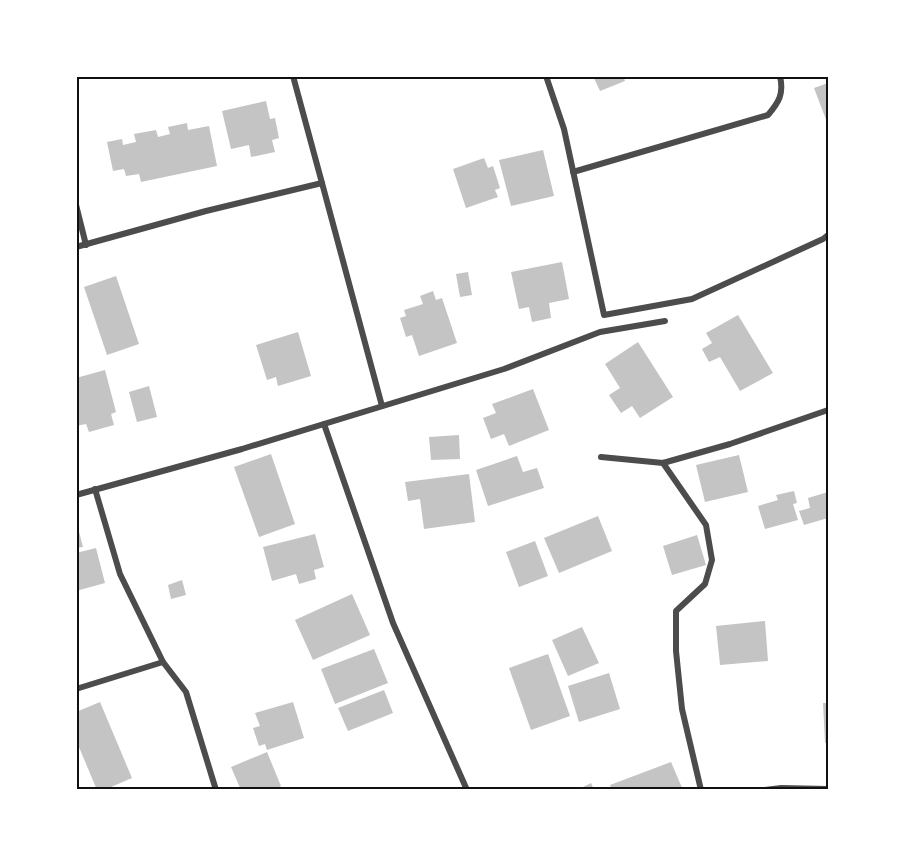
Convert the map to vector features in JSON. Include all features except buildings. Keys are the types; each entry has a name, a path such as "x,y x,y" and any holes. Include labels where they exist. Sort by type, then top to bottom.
{"street":[{"path":"294,76 382,406"},
{"path":"546,76 564,129 604,315 692,299 828,235"},
{"path":"573,172 768,115 780,101 782,85 780,76"},
{"path":"76,247 206,211 322,183"},
{"path":"76,205 86,245"},
{"path":"76,495 242,449 504,369 600,332 665,321"},
{"path":"601,457 663,463 730,444 828,410"},
{"path":"324,424 393,622 467,789"},
{"path":"663,463 706,525 712,560 705,584 676,611 676,651 682,709 701,789"},
{"path":"95,489 120,574 163,662 186,692 216,789"},
{"path":"76,690 163,662"},
{"path":"765,789 828,789"}]}
